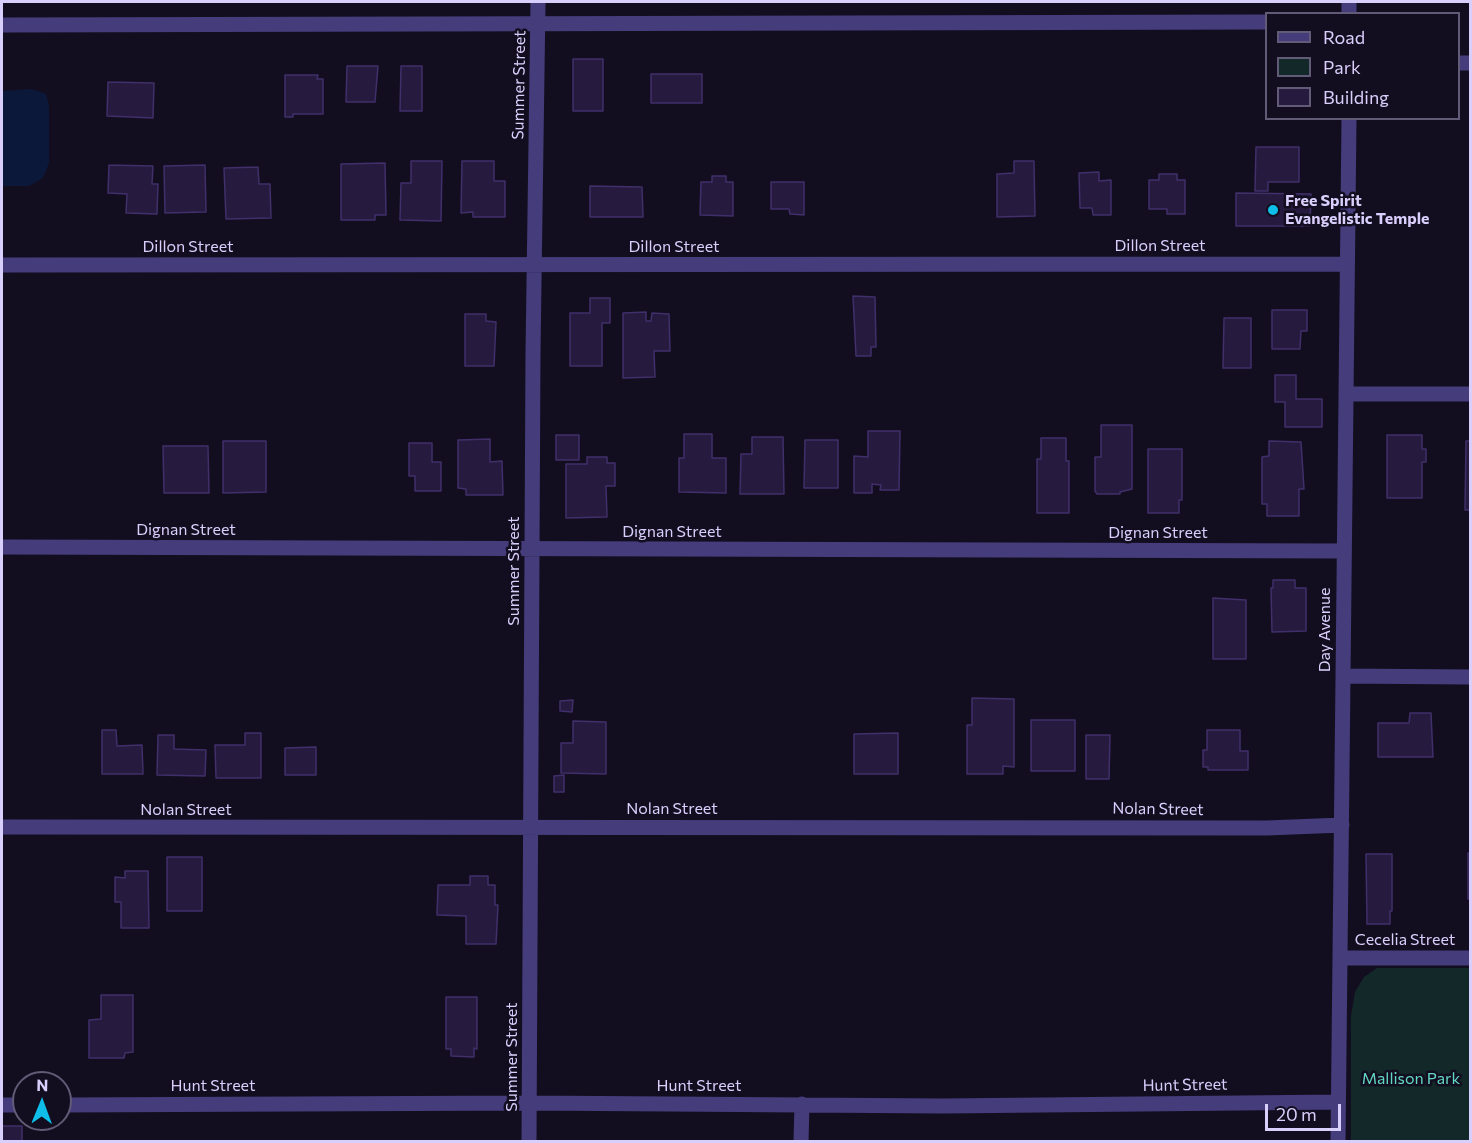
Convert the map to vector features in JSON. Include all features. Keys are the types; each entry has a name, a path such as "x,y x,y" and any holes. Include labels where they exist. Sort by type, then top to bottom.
{"street":[{"name":"Summer Street","path":"530,1142 530,828 538,2"},
{"path":"2,25 1265,22"},
{"name":"Day Avenue","path":"1338,1142 1349,120"},
{"name":"Dillon Street","path":"2,265 1347,264"},
{"path":"1346,394 1470,394"},
{"name":"Dignan Street","path":"2,547 1343,551"},
{"path":"1343,676 1470,677"},
{"name":"Nolan Street","path":"2,828 1267,828 1342,825"},
{"name":"Cecelia Street","path":"1340,958 1470,958"},
{"name":"Hunt Street","path":"72,1105 530,1103 943,1106 1338,1102"},
{"path":"801,1142 802,1104"}],"green space":[{"name":"Mallison Park","path":"1377,968 1470,968 1470,1141 1351,1141 1351,1016 1355,992 1364,977"}],"water":[{"path":"32,89 46,94 49,105 49,163 43,178 29,186 2,186 2,91"}],"building":[{"path":"573,59 603,59 603,111 573,111"},
{"path":"347,66 378,66 375,102 346,102"},
{"path":"401,66 422,66 422,111 400,111"},
{"path":"651,74 702,74 702,103 651,103"},
{"path":"285,75 318,75 317,79 323,79 323,114 293,114 293,117 285,117"},
{"path":"108,82 154,83 153,118 107,116"},
{"path":"1256,147 1299,147 1299,182 1268,182 1268,191 1255,191"},
{"path":"411,161 442,161 441,221 400,220 401,183 411,183"},
{"path":"462,161 494,161 494,181 505,181 505,217 473,217 473,212 461,213"},
{"path":"1014,161 1034,161 1035,216 997,217 997,174 1014,173"},
{"path":"385,163 386,215 375,215 375,220 341,220 341,164"},
{"path":"109,165 153,166 152,184 158,184 157,214 126,213 127,194 108,193"},
{"path":"205,165 206,212 165,213 164,166"},
{"path":"258,167 259,184 270,184 271,218 226,219 224,168"},
{"path":"1099,172 1099,181 1111,180 1111,215 1093,215 1092,208 1080,208 1079,173"},
{"path":"1159,174 1177,174 1177,180 1185,180 1185,214 1167,214 1167,209 1149,209 1149,180 1159,180"},
{"path":"712,176 726,176 726,182 733,182 733,216 700,215 701,182 712,182"},
{"path":"771,182 804,182 804,215 790,214 789,209 771,209"},
{"path":"590,186 642,187 643,217 590,217"},
{"name":"Free Spirit Evangelistic Temple","path":"1236,193 1311,194 1310,226 1236,226"},
{"path":"853,296 875,297 876,347 871,347 871,356 856,356"},
{"path":"590,298 610,298 610,323 602,323 602,366 570,366 570,313 590,313"},
{"path":"1272,310 1307,310 1307,331 1301,331 1300,349 1272,349"},
{"path":"646,312 646,321 651,321 652,313 669,314 670,351 654,351 655,377 623,378 623,313"},
{"path":"465,314 486,314 486,321 496,322 494,366 465,366"},
{"path":"1224,318 1251,318 1251,368 1223,368"},
{"path":"1275,375 1296,375 1296,399 1322,399 1322,427 1285,427 1285,402 1275,402"},
{"path":"1101,425 1132,425 1132,489 1120,492 1120,494 1097,494 1095,491 1095,457 1101,457"},
{"path":"868,431 900,431 899,490 880,490 881,485 872,484 872,493 854,493 854,456 868,457"},
{"path":"684,434 712,434 712,458 726,458 726,493 679,492 679,458 684,458"},
{"path":"556,435 579,435 579,460 556,460"},
{"path":"1387,435 1422,435 1422,449 1426,449 1426,462 1422,462 1422,498 1387,498"},
{"path":"752,437 783,437 784,494 740,494 741,454 752,454"},
{"path":"1041,438 1066,438 1066,461 1069,461 1069,513 1037,513 1037,459 1041,459"},
{"path":"490,439 490,462 502,461 503,495 466,495 466,489 458,488 458,440"},
{"path":"805,440 838,440 838,488 804,488"},
{"path":"223,441 266,441 266,492 223,493"},
{"path":"1269,441 1301,442 1304,489 1299,489 1299,516 1267,516 1267,504 1262,504 1262,457 1269,456"},
{"path":"1466,441 1470,441 1470,510 1465,510"},
{"path":"409,443 432,443 432,462 441,462 441,491 415,491 415,476 409,476"},
{"path":"163,446 208,446 209,493 164,493"},
{"path":"1148,449 1182,449 1182,500 1179,500 1179,513 1148,513"},
{"path":"587,457 607,457 607,463 615,463 615,486 606,486 607,517 566,518 566,464 587,464"},
{"path":"1273,580 1295,580 1295,588 1306,588 1306,631 1272,632 1271,588 1273,588"},
{"path":"1213,598 1246,600 1246,659 1213,659"},
{"path":"972,698 1014,699 1014,767 1003,766 1003,774 967,774 967,725 972,725"},
{"path":"573,700 572,712 560,711 560,701"},
{"path":"1410,713 1431,713 1433,757 1378,757 1378,723 1409,723"},
{"path":"1031,720 1075,720 1075,771 1031,771"},
{"path":"573,721 606,722 606,774 561,773 561,743 573,743"},
{"path":"102,730 116,730 117,746 142,745 143,774 102,774"},
{"path":"1207,730 1240,730 1240,751 1248,751 1248,770 1208,770 1208,767 1203,767 1203,750 1207,750"},
{"path":"245,733 261,733 261,778 216,778 215,745 245,745"},
{"path":"898,733 898,774 854,774 854,734"},
{"path":"158,735 174,735 174,749 206,750 205,776 157,775"},
{"path":"1086,735 1110,735 1109,779 1086,779"},
{"path":"316,747 316,775 285,775 285,748"},
{"path":"564,775 564,792 554,792 554,776"},
{"path":"1468,853 1470,853 1470,899 1468,899"},
{"path":"1366,854 1392,854 1390,924 1367,924"},
{"path":"167,857 202,857 202,911 167,911"},
{"path":"125,871 148,871 149,928 121,928 121,902 115,902 115,877 125,878"},
{"path":"470,876 488,876 488,885 495,885 495,905 498,905 496,944 466,944 466,916 437,915 438,885 470,885"},
{"path":"101,995 133,995 133,1052 125,1053 124,1058 89,1058 89,1020 101,1019"},
{"path":"446,997 477,997 477,1049 474,1048 474,1057 451,1056 451,1049 446,1049"},
{"path":"2,1126 12,1126 12,1131 22,1131 22,1142 2,1142"}],"place":[{"name":"Free Spirit Evangelistic Temple","path":"1273,210"}]}
